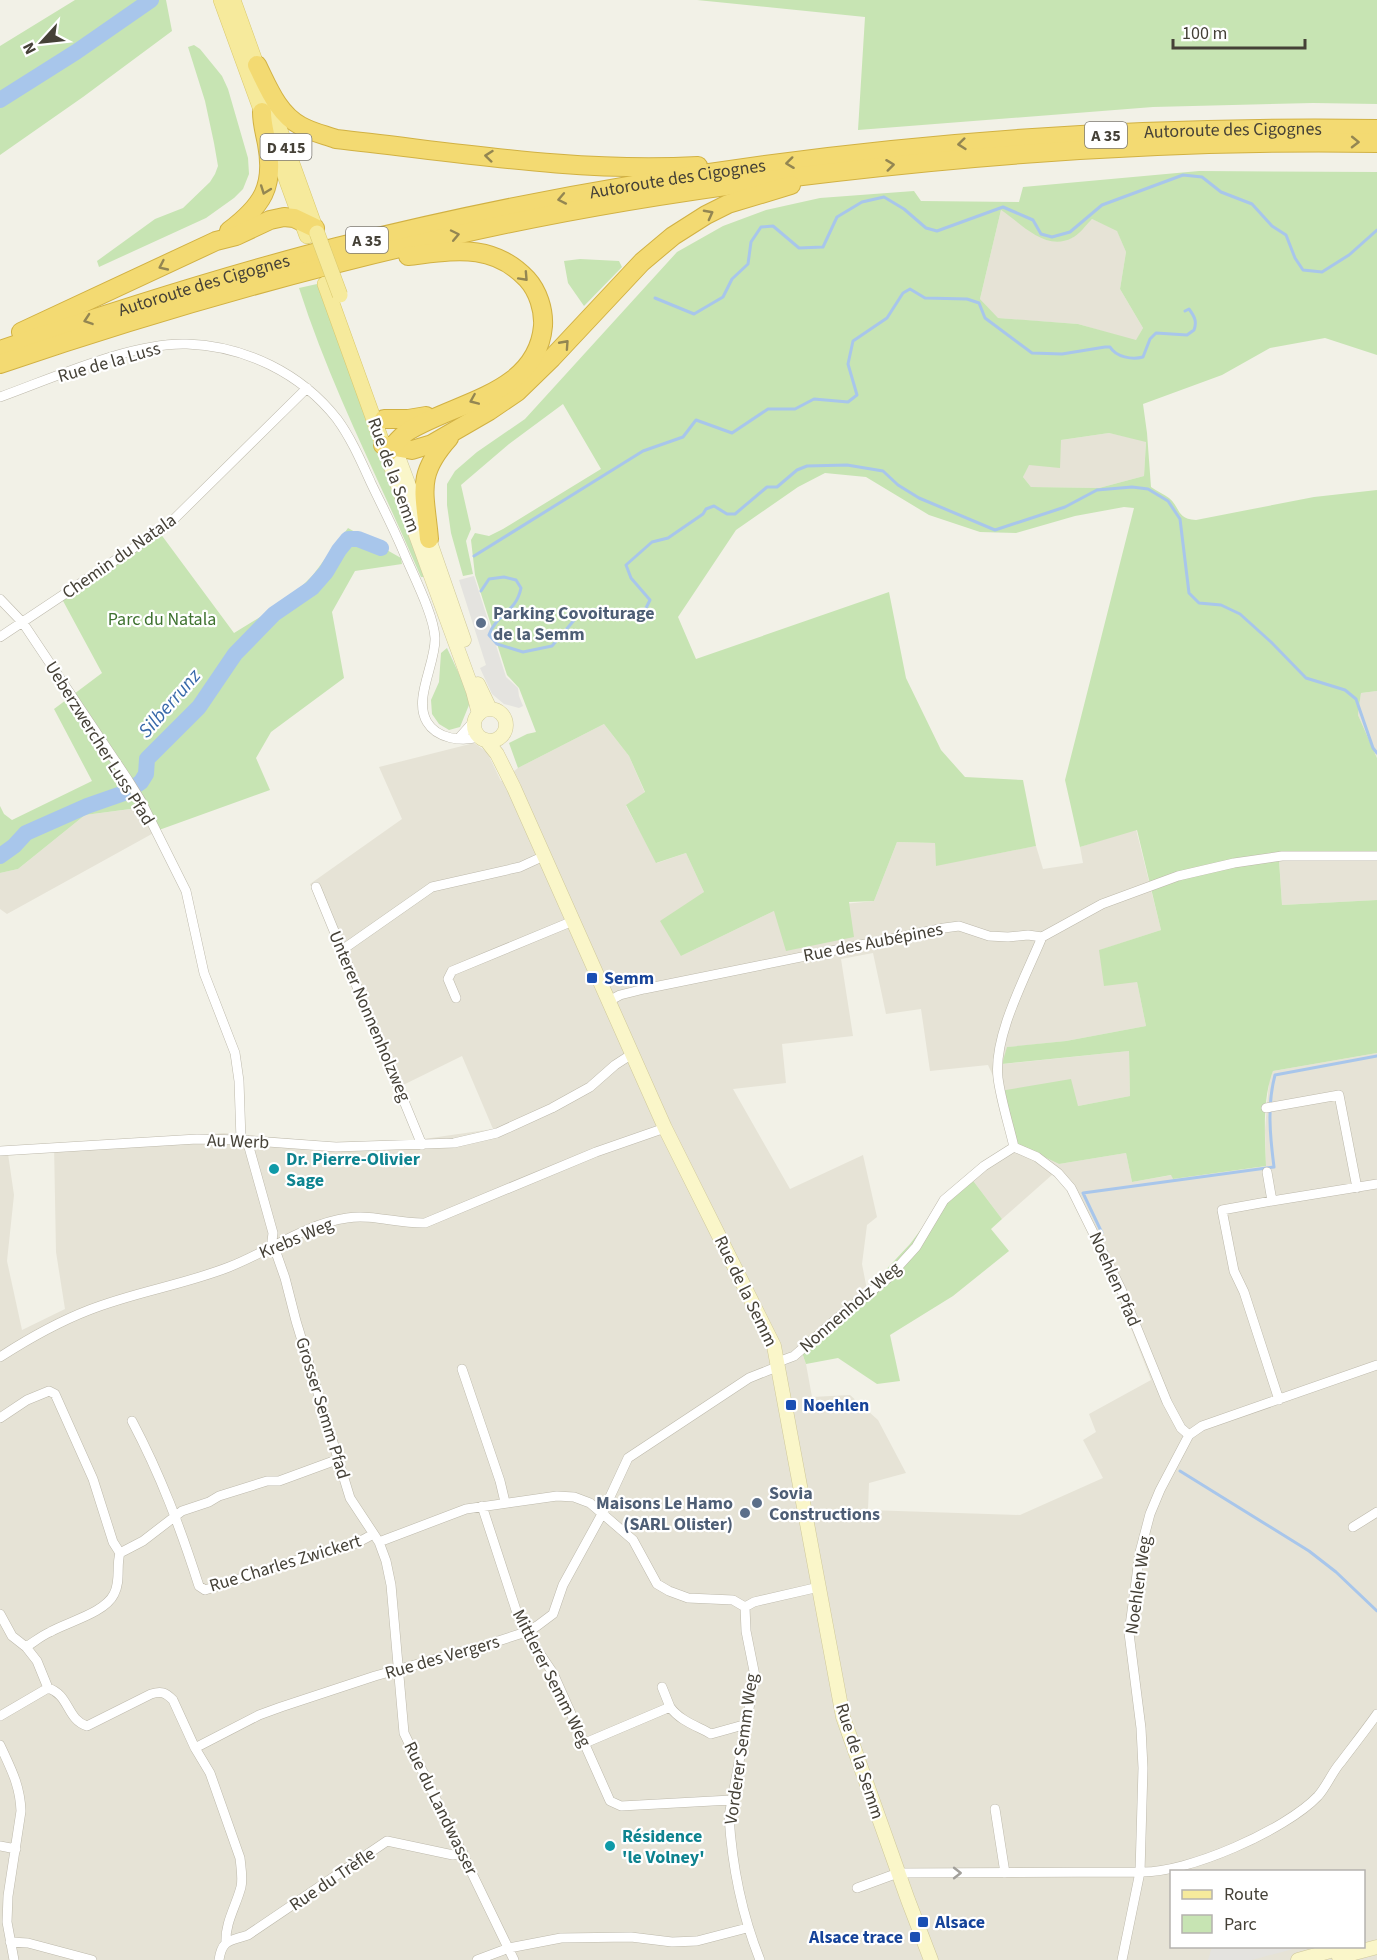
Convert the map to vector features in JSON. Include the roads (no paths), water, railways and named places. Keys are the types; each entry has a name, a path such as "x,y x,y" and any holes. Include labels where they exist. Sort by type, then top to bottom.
{"highway":[{"path":"257,65 278,105 290,118 301,126 336,139 604,167 652,168 733,164 743,168"},
{"path":"216,241 249,215 266,190 269,163 262,112"},
{"name":"Autoroute des Cigognes","path":"0,350 218,280 338,247 445,222 579,195 743,168 904,150 1038,139 1191,131 1377,129"},
{"name":"Autoroute des Cigognes","path":"0,364 221,294 321,277 447,237 584,209 762,180 980,156 1097,148 1191,144 1377,143"},
{"path":"388,448 412,450 432,444 517,392 642,262 673,236 706,214 728,204 812,181 832,172"},
{"path":"0,340 216,241 236,236 270,220 284,217 294,218 310,229"},
{"path":"321,277 399,257 468,250 498,257 515,267 530,282 539,299 543,319 538,351 527,367 510,383 409,430 388,448"},
{"path":"384,419 408,419 451,409"},
{"path":"429,539 423,484 427,469 436,452 454,432"}],"main road":[{"name":"D 415","path":"221,0 262,112 310,229"},
{"name":"D 415","path":"233,0 257,65 310,229"},
{"name":"Rue de la Semm","path":"310,229 321,277 388,448 481,714"},
{"name":"Rue de la Semm","path":"310,229 340,295 384,419 388,448 429,539 479,686 481,714"},
{"path":"499,711 505,718 506,728 501,737 495,741 483,739 475,729 481,714 499,711"},
{"name":"Rue de la Semm","path":"501,737 514,788"},
{"name":"Rue de la Semm","path":"483,739 497,754 514,788 665,1128 774,1346 843,1717 931,1960"},
{"path":"1328,1960 1377,1947"},
{"path":"1298,1960 1344,1948"}],"street":[{"name":"Rue de la Luss","path":"0,397 99,361 154,346 186,344 219,348 256,358 289,375 307,388 338,420 354,447 398,538 429,615 435,637 422,704 427,723 435,732 447,738 483,739"},
{"name":"Chemin du Natala","path":"0,637 168,525 307,388"},
{"name":"Ueberzwercher Luss Pfad","path":"0,599 23,622 128,780 186,891 204,973 235,1053 244,1140"},
{"path":"459,738 481,714"},
{"path":"342,950 432,887 520,867 544,856"},
{"name":"Rue des Aubépines","path":"609,1002 644,989 941,928 959,926 972,928 989,936 1008,938 1028,935 1042,937 1102,904 1178,876 1234,863 1282,856 1377,856"},
{"name":"Unterer Nonnenholzweg","path":"316,887 422,1145"},
{"path":"456,998 448,979 452,970 573,921"},
{"path":"1014,1147 998,1079 998,1058 1009,1017 1042,937"},
{"name":"Au Werb","path":"0,1150 197,1139 336,1147 454,1143 497,1133 552,1108 590,1086 632,1054"},
{"path":"1266,1108 1339,1095 1357,1188"},
{"name":"Krebs Weg","path":"0,1357 29,1338 89,1310 204,1276 274,1247 295,1235 346,1218 362,1217 424,1223 596,1152 665,1128"},
{"name":"Grosser Semm Pfad","path":"244,1140 350,1498 376,1538"},
{"name":"Nonnenholz Weg","path":"779,1364 794,1356 887,1279 916,1247 944,1200 984,1166 1014,1147"},
{"name":"Noehlen Pfad","path":"1014,1147 1037,1156 1058,1173 1071,1188 1121,1290 1167,1402 1181,1428 1189,1435"},
{"path":"1267,1172 1272,1202"},
{"path":"1279,1400 1244,1292 1234,1271 1222,1210 1377,1184"},
{"name":"Rue des Vergers","path":"195,1748 259,1715 281,1707 526,1632 553,1614 563,1586 602,1514 628,1458 749,1378 779,1364"},
{"path":"1189,1435 1202,1426 1377,1365"},
{"path":"462,1369 505,1502"},
{"path":"0,1418 40,1394 49,1391 56,1394 97,1489 113,1542 120,1553"},
{"path":"132,1421 176,1515"},
{"name":"Noehlen Weg","path":"1122,1960 1140,1872 1143,1768 1141,1728 1129,1634 1140,1552 1150,1514 1189,1435"},
{"path":"26,1647 49,1632 99,1609 110,1601 118,1581 120,1553 143,1541 176,1515 219,1496 267,1481 279,1481 339,1459"},
{"path":"376,1538 466,1509 557,1496 574,1497 590,1503 633,1540 657,1584 688,1598 733,1600 745,1607 754,1602 819,1587"},
{"name":"Mittlerer Semm Weg","path":"482,1506 516,1610 526,1632 552,1671 610,1801 621,1806 731,1800"},
{"path":"1353,1527 1377,1512"},
{"name":"Rue Charles Zwickert","path":"176,1515 199,1586 205,1590 319,1552 328,1552 366,1539 376,1538"},
{"name":"Rue du Landwasser","path":"376,1538 386,1561 392,1585 397,1670 406,1738 514,1960"},
{"name":"Vorderer Semm Weg","path":"745,1607 746,1631 755,1676 729,1816 730,1835 747,1928 760,1960"},
{"path":"0,1614 12,1636 26,1647 37,1661 48,1688 62,1695 74,1719 80,1723 87,1726 160,1691 173,1700 195,1748 210,1773 240,1856 241,1887 225,1933 226,1942 221,1947 219,1960"},
{"path":"662,1686 670,1707 676,1715 711,1734 747,1724"},
{"path":"0,1716 48,1688"},
{"path":"585,1743 670,1707"},
{"path":"1170,1870 1207,1858 1274,1829 1317,1796 1377,1714"},
{"path":"0,1745 18,1781 21,1797 7,1922 14,1960"},
{"path":"995,1809 1005,1874"},
{"name":"Rue du Trèfle","path":"226,1942 249,1935 387,1841 453,1855 463,1853"},
{"path":"0,1846 16,1849"},
{"path":"857,1888 898,1873 1005,1874 1164,1872 1170,1870"},
{"path":"477,1960 509,1948 561,1938 590,1936 631,1937 672,1942 697,1941 747,1928"},
{"path":"10,1942 28,1943 92,1960"}],"waterway":[{"path":"0,100 76,52 151,0"},
{"path":"655,298 694,314 723,297 732,279 748,264 751,242 761,227 773,226 799,248 823,247 837,217 862,202 884,197 904,209 926,228 937,231 1003,207 1033,220 1041,234 1052,237 1070,232 1102,205 1183,175 1202,177 1221,192 1252,204 1272,226 1286,235 1295,258 1303,270 1322,272 1349,255 1377,230"},
{"path":"474,556 643,451 683,437 696,420 732,433 768,409 795,409 814,399 848,402 857,395 848,364 853,341 887,318 903,293 910,289 925,298 967,299 979,303 985,318 1032,353 1062,354 1110,347 1125,357 1143,357 1150,339 1156,333 1187,335 1194,330 1194,317 1189,309 1185,311"},
{"path":"481,591 489,579 504,577 516,580 521,588 515,603 496,622 489,635 497,644 523,652 552,646 582,611 605,609 628,616 643,614 650,600 631,578 626,565 652,542 668,538 703,514 706,509 714,506 727,514 735,514 767,487 777,487 797,470 807,466 847,465 883,471 898,485 919,498 995,530 1065,507 1097,490 1132,487 1148,489 1168,501 1180,519 1189,593 1199,603 1221,605 1240,614 1306,678 1345,690 1356,699 1373,748 1377,753"},
{"name":"Silberrunz","path":"0,856 26,833 87,806 127,792 141,782 146,774 147,759 199,707 235,654 274,614 312,588 326,572 348,539 358,539 381,548"},
{"path":"1098,1236 1102,1233 1083,1193 1274,1167 1270,1109 1275,1075 1377,1056"},
{"path":"1180,1471 1309,1551 1336,1572 1377,1611"}],"place":[{"name":"Parking Covoiturage de la Semm","path":"481,623"},
{"name":"Semm","path":"592,978"},
{"name":"Dr. Pierre-Olivier Sage","path":"274,1169"},
{"name":"Noehlen","path":"791,1405"},
{"name":"Sovia Constructions","path":"757,1503"},
{"name":"Maisons Le Hamo (SARL Olister)","path":"745,1513"},
{"name":"Résidence 'le Volney'","path":"610,1846"},
{"name":"Alsace","path":"923,1922"},
{"name":"Alsace trace","path":"915,1937"}],"park label":[{"name":"Parc du Natala","path":"162,619"}]}
